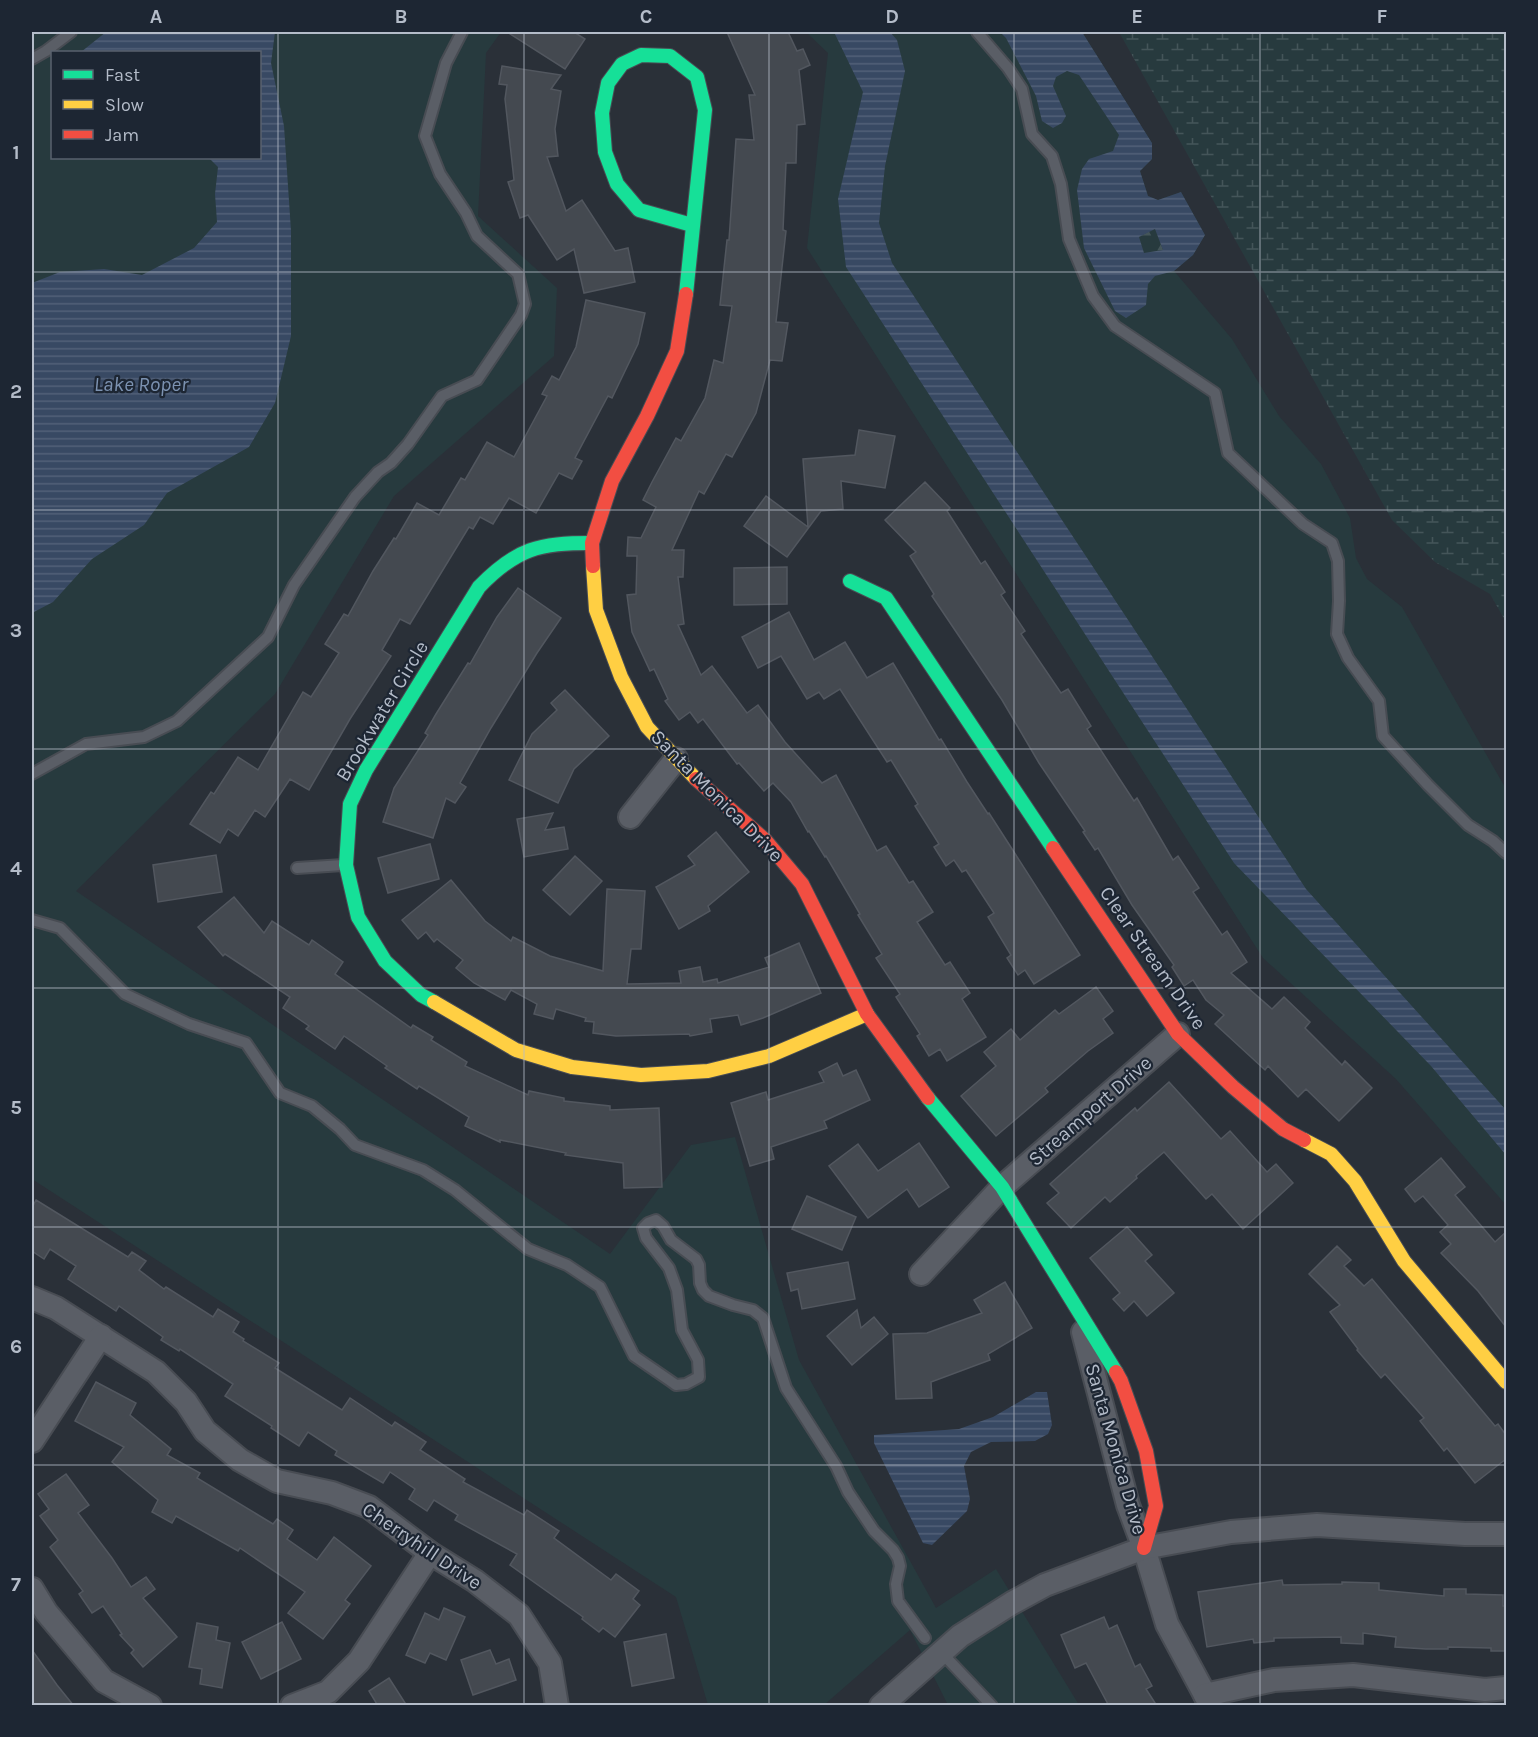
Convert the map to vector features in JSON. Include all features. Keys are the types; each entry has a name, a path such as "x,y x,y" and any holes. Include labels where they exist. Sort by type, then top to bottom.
{"street":[{"name":"Santa Monica Drive","path":"692,225 639,210 617,184 605,152 602,113 608,83 622,64 641,55 670,56 697,77 705,110 687,290 677,351 647,416 612,481 592,543 596,610 621,678 647,727 676,759 765,840 802,884 867,1014 914,1080 1002,1187 1121,1381 1146,1451 1156,1506 1144,1548"},
{"name":"Brookwater Circle","path":"592,543 549,544 524,552 496,569 479,587 366,770 350,804 346,865 358,917 385,961 421,995 516,1050 572,1067 641,1075 708,1071 769,1056 867,1014"},
{"name":"Clear Stream Drive","path":"850,581 886,598 1178,1034 1233,1087 1282,1129 1331,1154 1355,1181 1404,1261 1506,1382"},
{"path":"630,817 676,759"},
{"name":"Streamport Drive","path":"921,1274 1002,1187 1178,1034"},
{"name":"Cherryhill Drive","path":"32,1298 56,1308 156,1372 186,1402 205,1431 240,1460 278,1481 332,1493 369,1507 430,1552 475,1581 519,1615 550,1663 557,1706"},
{"name":"Santa Monica Drive","path":"1077,1310 1128,1505 1144,1548"},
{"path":"32,1441 101,1336"},
{"path":"880,1706 933,1645 960,1636 1045,1585 1144,1548 1231,1533 1317,1525 1465,1534 1506,1534"},
{"path":"1144,1548 1167,1624 1208,1700 1274,1680 1353,1675 1485,1690 1506,1688"},
{"path":"292,1706 328,1692 359,1661 430,1552"},
{"path":"32,1589 46,1612 104,1681 150,1706"}],"lane":[{"path":"32,59 71,32"},
{"path":"32,774 86,744 144,737 177,722 260,645 268,637 294,585 355,497 408,444 442,396 477,380 521,315 525,304 518,274 477,236 466,213 440,174 425,136 446,63 462,32"},
{"path":"977,32 1008,68 1022,89 1032,134 1052,156 1060,184 1069,238 1093,296 1115,326 1215,393 1228,453 1303,524 1332,543 1338,561 1337,634 1348,658 1379,701 1383,736 1468,825 1493,841 1506,853"},
{"path":"297,868 346,865"},
{"path":"32,920 60,928 125,994 189,1024 246,1043 280,1093 312,1106 355,1145 423,1170 454,1190 528,1249 567,1265 600,1287 634,1356 676,1384 686,1384 699,1377 698,1360 682,1329 677,1290 669,1268 646,1238 643,1228 656,1220 660,1222 671,1240 696,1259 699,1265 700,1283 709,1296 753,1310 762,1318 786,1388 836,1466 848,1492 874,1531 888,1544 898,1558 900,1566 896,1584 898,1601 933,1645 992,1706"}],"green space":[{"path":"32,32 501,32 486,53 478,216 557,288 554,356 394,496 275,694 76,891 610,1254 691,1145 735,1137 799,1360 936,1608 996,1569 1079,1705 948,1705 910,1630 824,1705 708,1705 676,1597 32,1179"},
{"path":"806,32 1082,32 1152,143 1152,159 1140,171 1148,196 1158,200 1181,192 1205,235 1193,255 1174,271 1232,339 1279,416 1321,464 1350,518 1356,558 1367,579 1402,607 1506,789 1506,1205 1396,1079 1263,958 807,248 828,53"},
{"path":"1119,32 1506,32 1506,622 1490,594 1435,562 1392,520"},
{"path":"1155,228 1163,250 1144,253 1139,237"}],"water":[{"name":"Lake Roper","path":"106,32 275,32 271,63 284,126 291,231 291,336 275,403 249,447 167,493 144,525 92,559 53,602 32,613 32,283 60,272 104,269 142,275 194,248 217,222 215,194 218,167 210,159 261,159 261,51 82,51"},
{"path":"834,32 890,32 897,40 905,71 885,166 879,223 892,263 1306,889 1506,1110 1506,1155 1431,1066 1234,863 846,267 838,199 863,92"},
{"path":"1000,32 1082,32 1152,143 1152,159 1140,171 1148,196 1158,200 1181,192 1205,235 1193,255 1174,271 1155,276 1148,284 1146,305 1126,318 1115,311 1084,248 1077,190 1082,169 1089,159 1113,151 1119,135 1079,75 1067,71 1056,77 1053,86 1066,116 1062,123 1053,128 1042,121 1036,96 1006,38","holes":["1155,229 1163,250 1144,253 1139,237"]},
{"path":"1036,1392 1047,1392 1052,1425 1048,1434 1035,1441 991,1442 971,1452 964,1466 970,1499 967,1511 932,1545 923,1543 874,1443 874,1435 959,1429 993,1417"}],"building":[{"path":"507,32 574,32 585,39 565,69"},
{"path":"727,32 788,32 797,51 803,49 810,65 799,70 805,124 797,125 796,163 786,163 783,230 786,231 776,322 788,323 782,361 770,360 756,413 732,457 726,454 704,494 699,491 672,550 684,550 683,577 678,577 684,624 678,625 701,675 712,666 747,713 758,705 785,742 822,783 836,775 877,851 886,846 909,883 913,881 933,912 917,922 945,965 950,962 970,993 962,999 986,1037 947,1061 940,1049 929,1056 917,1036 920,1034 896,997 900,994 876,958 882,954 826,856 808,832 791,802 773,783 764,791 739,763 737,764 703,719 698,723 690,712 679,720 665,701 668,699 654,669 650,671 632,632 627,595 636,594 637,556 627,556 628,537 641,538 656,507 643,500 676,438 681,441 705,398 714,360 723,363 732,306 720,305 727,240 729,240 736,139 754,140 749,95 755,95"},
{"path":"502,66 561,75 551,89 561,91 555,129 558,156 547,157 566,211 582,200 615,251 628,248 635,282 584,293 574,249 557,260 528,215 520,218 508,182 514,180 505,99 507,85 499,84"},
{"path":"586,300 645,313 638,344 612,398 608,396 575,458 582,461 572,479 559,473 536,513 509,498 493,524 480,517 473,529 469,527 410,624 400,619 382,650 391,656 350,719 309,790 290,779 265,817 255,810 238,836 228,829 220,843 190,824 211,792 214,794 238,757 258,770 303,692 311,697 339,653 325,644 344,614 348,616 373,571 394,538 396,539 417,503 439,515 461,478 465,480 487,442 514,457 547,396 542,394 552,376 559,380 576,347"},
{"path":"859,430 895,436 885,488 841,481 843,509 821,511 787,557 744,526 766,496 808,527 803,459 855,455"},
{"path":"925,482 950,508 947,511 981,564 985,561 1005,592 1001,595 1025,631 1021,634 1061,693 1068,689 1091,726 1087,729 1134,801 1137,798 1173,860 1178,856 1199,888 1193,892 1222,935 1227,931 1247,962 1231,973 1272,1009 1284,997 1310,1022 1305,1028 1342,1065 1345,1061 1372,1088 1339,1121 1306,1089 1298,1097 1268,1066 1265,1070 1215,1024 1224,1015 1206,1000 1193,980 1184,986 1172,967 1174,965 1132,905 1098,848 1095,850 1083,832 1085,831 1039,763 1002,700 932,596 934,594 910,556 916,552 885,520"},
{"path":"787,567 787,604 734,605 734,568"},
{"path":"518,588 561,618 491,728 460,783 466,787 455,803 446,798 433,838 383,822 394,788 428,735 425,733 468,663 470,664 497,617"},
{"path":"789,612 814,660 845,642 867,678 893,663 939,740 941,739 1080,955 1034,984 1025,970 1018,975 1007,958 1011,955 988,917 994,913 966,870 962,872 954,860 946,866 934,847 939,844 915,806 918,804 891,760 887,762 840,689 824,699 819,692 807,699 781,656 758,668 742,637"},
{"path":"565,690 609,736 574,769 558,803 509,780 532,734 557,710 551,703"},
{"path":"553,813 545,830 564,827 568,849 524,857 517,819"},
{"path":"716,832 749,872 708,906 710,911 679,929 656,887 695,865 688,856"},
{"path":"430,844 439,879 388,893 378,858"},
{"path":"216,855 222,892 158,902 153,865"},
{"path":"575,856 602,881 570,915 543,890"},
{"path":"451,880 485,921 511,941 513,937 550,956 603,971 607,889 645,891 641,949 631,949 627,984 681,983 679,971 700,967 703,982 717,979 718,983 769,967 765,958 799,943 821,993 741,1025 738,1015 710,1019 712,1032 690,1036 689,1034 616,1036 593,1033 594,1022 585,1021 586,1018 556,1009 553,1019 534,1014 537,1004 511,990 505,1000 474,983 456,968 463,960 437,939 434,942 426,932 418,939 402,920"},
{"path":"234,897 264,933 272,921 309,945 312,940 343,962 335,974 411,1028 413,1025 433,1037 431,1040 467,1062 465,1066 528,1095 529,1091 564,1098 564,1101 610,1106 610,1110 659,1108 662,1187 624,1188 623,1163 565,1155 566,1153 500,1140 500,1142 465,1126 469,1117 419,1086 417,1089 385,1068 387,1066 344,1036 335,1049 306,1029 309,1026 283,1008 290,997 225,954 223,956 198,927"},
{"path":"1096,987 1113,1011 1103,1019 1113,1033 1045,1088 1048,1092 996,1136 961,1096 996,1066 984,1052 1011,1029 1020,1040 1055,1010 1059,1014"},
{"path":"837,1063 843,1076 856,1070 870,1100 824,1121 827,1128 771,1147 774,1159 750,1166 731,1103 766,1092 768,1100 824,1082 819,1072"},
{"path":"1169,1082 1221,1139 1230,1131 1267,1172 1276,1164 1293,1183 1243,1229 1212,1194 1206,1199 1164,1152 1110,1202 1105,1197 1071,1228 1047,1203 1059,1193 1050,1184 1135,1108 1137,1111"},
{"path":"919,1143 949,1187 919,1207 907,1189 868,1218 829,1166 858,1144 878,1171"},
{"path":"1441,1158 1465,1187 1455,1195 1495,1242 1506,1232 1506,1327 1478,1291 1441,1253 1451,1244 1440,1232 1448,1225 1423,1196 1415,1202 1405,1189"},
{"path":"807,1196 856,1217 842,1250 792,1229"},
{"path":"36,1200 128,1257 132,1252 146,1261 139,1270 164,1289 166,1287 213,1317 218,1309 239,1322 233,1332 244,1339 243,1341 279,1363 275,1368 342,1410 350,1398 392,1426 395,1422 426,1442 420,1450 465,1479 463,1482 524,1515 527,1510 559,1531 554,1538 611,1580 616,1574 639,1591 633,1599 640,1605 615,1637 603,1628 599,1632 582,1619 583,1617 510,1565 517,1554 455,1520 458,1515 434,1500 427,1511 409,1499 415,1489 390,1472 383,1483 335,1455 337,1451 308,1432 299,1446 271,1428 272,1426 225,1396 233,1384 180,1349 179,1351 161,1340 163,1337 119,1306 116,1311 68,1279 76,1266 50,1249 44,1259 32,1251 32,1208"},
{"path":"1127,1227 1152,1255 1145,1261 1174,1293 1147,1316 1134,1301 1124,1311 1113,1299 1120,1293 1090,1258"},
{"path":"1337,1246 1351,1260 1344,1266 1364,1286 1372,1279 1495,1426 1498,1424 1506,1435 1506,1459 1475,1483 1447,1448 1444,1451 1420,1421 1424,1418 1385,1374 1381,1378 1357,1350 1330,1312 1340,1305 1309,1274"},
{"path":"848,1262 855,1299 802,1309 798,1289 791,1291 787,1273"},
{"path":"1005,1282 1032,1328 988,1354 990,1360 931,1382 932,1398 896,1399 893,1334 927,1333 982,1313 974,1300"},
{"path":"857,1310 861,1328 874,1317 888,1334 852,1365 827,1336"},
{"path":"96,1382 136,1403 130,1415 171,1449 167,1455 200,1473 197,1478 273,1524 277,1519 293,1530 287,1539 317,1560 334,1537 371,1566 345,1600 350,1604 323,1639 288,1613 305,1592 240,1548 238,1551 176,1516 172,1523 152,1512 158,1500 112,1462 124,1447 75,1421"},
{"path":"66,1474 89,1505 78,1513 131,1587 146,1577 155,1589 143,1598 177,1637 143,1667 131,1653 134,1650 120,1635 122,1634 103,1606 92,1613 79,1594 83,1591 50,1547 58,1540 40,1516 49,1509 38,1494"},
{"path":"1282,1580 1283,1585 1379,1583 1379,1590 1444,1596 1444,1589 1466,1589 1466,1594 1503,1595 1503,1606 1506,1606 1506,1651 1491,1651 1491,1648 1395,1647 1396,1637 1363,1633 1363,1644 1341,1643 1341,1637 1274,1638 1274,1641 1254,1643 1253,1639 1207,1647 1198,1592"},
{"path":"444,1608 465,1617 446,1660 430,1653 425,1663 406,1655 425,1613 439,1620"},
{"path":"1104,1617 1109,1629 1117,1625 1135,1667 1140,1664 1152,1686 1146,1689 1157,1706 1109,1706 1086,1663 1075,1668 1061,1635"},
{"path":"282,1622 301,1659 261,1679 242,1642"},
{"path":"197,1623 218,1627 216,1640 230,1643 222,1688 200,1684 202,1669 189,1667"},
{"path":"666,1634 674,1678 632,1686 624,1642"},
{"path":"32,1650 57,1685 74,1706 32,1706"},
{"path":"490,1650 496,1664 509,1659 516,1680 473,1695 461,1660"},
{"path":"389,1678 407,1706 378,1706 369,1691"}],"traffic: fast":[{"path":"686,294 705,110 697,77 670,56 641,55 622,64 608,83 602,113 605,152 617,184 639,210 692,225"},
{"path":"434,1002 421,995 385,961 358,917 346,865 350,804 366,770 479,587 505,564 530,550 557,544 592,543"},
{"path":"850,581 886,598 1053,848"},
{"path":"928,1098 1002,1187 1116,1372"}],"traffic: slow":[{"path":"593,566 596,610 621,677 647,727 696,779"},
{"path":"434,1002 516,1050 572,1067 641,1075 708,1071 769,1056 867,1014"},
{"path":"1304,1140 1331,1154 1355,1181 1404,1261 1506,1382"}],"traffic: jam":[{"path":"593,566 592,543 612,481 647,416 677,351 686,294"},
{"path":"696,779 765,840 802,884 867,1014 928,1098"},
{"path":"1053,848 1178,1034 1233,1087 1283,1129 1304,1140"},
{"path":"1116,1372 1146,1451 1156,1506 1144,1548"}]}
